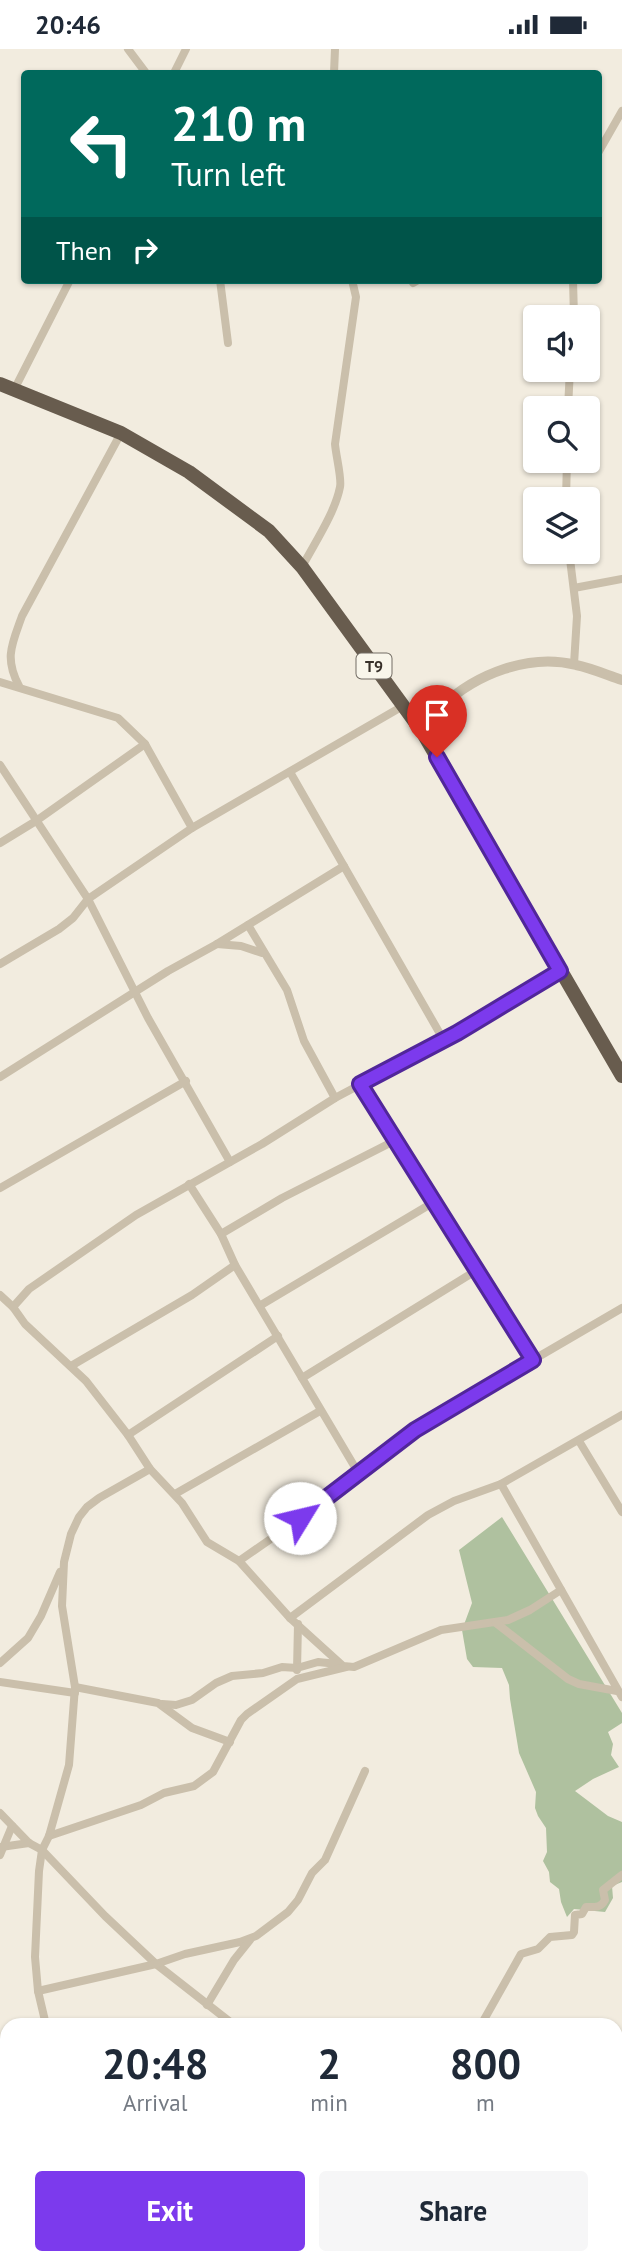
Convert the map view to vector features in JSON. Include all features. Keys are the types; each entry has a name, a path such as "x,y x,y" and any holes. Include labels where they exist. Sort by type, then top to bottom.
{"highway":[{"name":"T9","path":"0,384 121,433 188,472 269,531 302,567 423,733 622,1076"}],"street":[{"path":"128,49 144,70"},
{"path":"176,70 186,49"},
{"path":"334,70 335,49"},
{"path":"602,146 622,111"},
{"path":"15,390 68,284"},
{"path":"221,284 228,343"},
{"path":"302,567 341,487 335,444 356,297 353,284"},
{"path":"573,284 574,305"},
{"path":"19,686 11,670 10,647 22,616 121,433"},
{"path":"571,564 577,616 574,664"},
{"path":"574,588 622,579"},
{"path":"423,733 440,707 472,684 504,668 540,662 574,664 622,680"},
{"path":"0,682 118,718 145,744 192,828"},
{"path":"0,964 59,929 88,899 192,828 403,706"},
{"path":"0,842 36,821 145,744"},
{"path":"0,765 88,899 135,993 230,1162"},
{"path":"290,772 443,1039"},
{"path":"0,1077 168,971 344,866"},
{"path":"248,925 287,990 304,1041 335,1098"},
{"path":"217,944 241,946 263,953"},
{"path":"13,1307 29,1289 100,1238 335,1098 560,971"},
{"path":"0,1188 186,1081"},
{"path":"360,1084 533,1360"},
{"path":"221,1234 282,1198 396,1140"},
{"path":"189,1184 221,1234 235,1265 359,1474"},
{"path":"261,1305 434,1202"},
{"path":"71,1366 192,1295 235,1265"},
{"path":"302,1378 477,1270"},
{"path":"0,1295 25,1324 71,1366 128,1435 150,1469 175,1494 207,1542 239,1561 290,1618 343,1666"},
{"path":"239,1561 422,1425 622,1308"},
{"path":"128,1435 278,1336"},
{"path":"175,1494 320,1411"},
{"path":"290,1618 428,1515 454,1501 501,1484 622,1415"},
{"path":"579,1441 622,1513"},
{"path":"2,1660 27,1639 41,1616 64,1562 71,1534 79,1517 99,1498 150,1469"},
{"path":"501,1484 620,1694"},
{"path":"44,2018 38,1991 35,1957 42,1850 49,1836 69,1765 75,1690 62,1606 64,1562"},
{"path":"0,1682 176,1705 192,1700 216,1682 232,1676 262,1673 282,1667 297,1668 320,1662 354,1667 440,1630 496,1623 521,1615 561,1590"},
{"path":"496,1623 568,1679 620,1694"},
{"path":"297,1679 298,1624"},
{"path":"49,1836 146,1804 164,1793 194,1786 213,1772 243,1717 297,1679 343,1666"},
{"path":"162,1704 192,1728 230,1742"},
{"path":"207,2004 238,1954 253,1938 288,1912 298,1900 312,1873 325,1860 365,1771"},
{"path":"0,1813 29,1843 42,1850 98,1909 156,1964 225,2018"},
{"path":"1,1850 12,1826"},
{"path":"1,1850 29,1843"},
{"path":"485,2018 521,1954 538,1949 550,1937 572,1935 575,1915 582,1914 586,1907 602,1905 605,1900 603,1889 622,1875"},
{"path":"38,1991 253,1938"}],"green space":[{"path":"502,1517 622,1713 622,1723 608,1732 613,1744 611,1755 619,1767 575,1791 608,1816 622,1822 622,1882 612,1886 613,1898 605,1912 574,1909 567,1917 559,1889 550,1882 549,1872 543,1861 547,1852 546,1828 535,1808 536,1792 519,1753 509,1685 502,1668 473,1667 467,1659 462,1630 472,1603 459,1550"}],"route":[{"path":"300,1518 415,1430 533,1360 360,1084 457,1033 560,971 437,757"}]}
